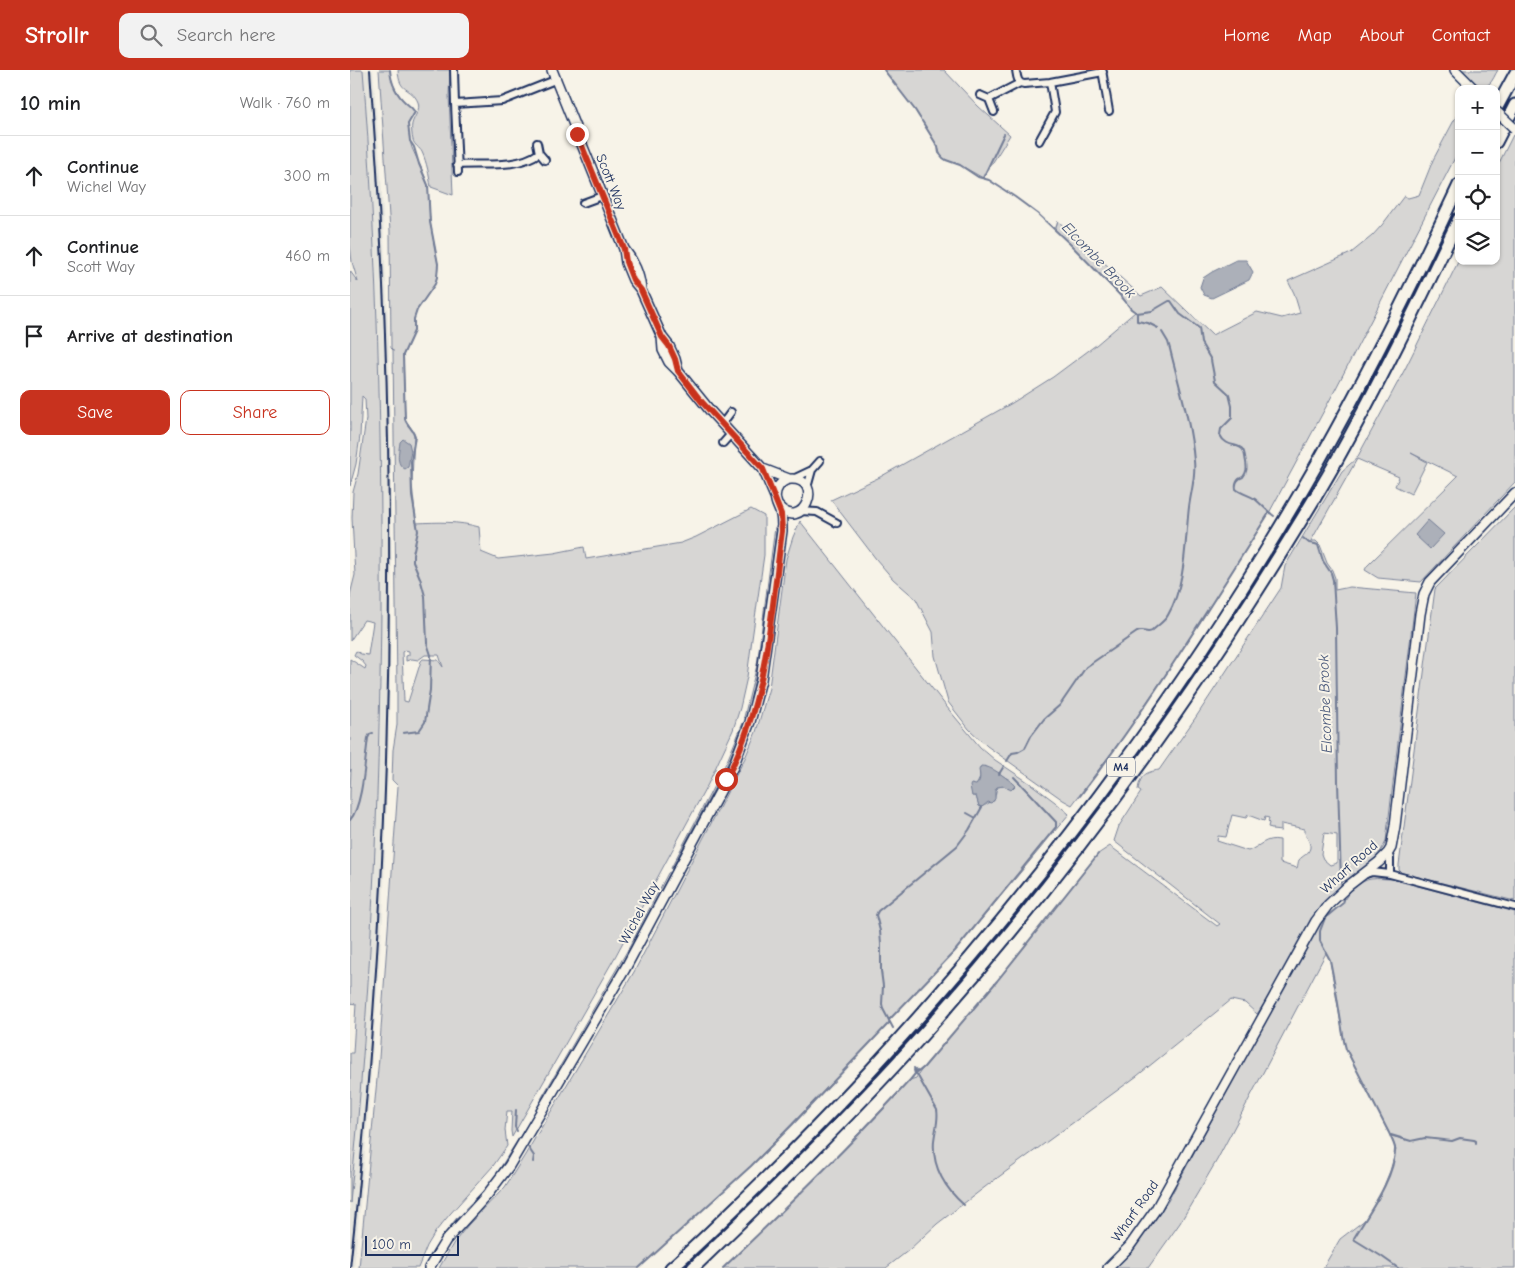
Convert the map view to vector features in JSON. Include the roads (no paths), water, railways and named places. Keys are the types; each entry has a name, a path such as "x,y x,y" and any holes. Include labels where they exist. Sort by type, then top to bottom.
{"highway":[{"path":"1500,102 1515,74"},
{"path":"1500,134 1515,105"},
{"name":"M4","path":"671,1268 814,1131 941,993 1031,885 1110,781 1173,693 1234,600 1321,457 1381,345 1455,193"},
{"name":"M4","path":"693,1268 809,1155 917,1041 1025,914 1088,835 1142,762 1219,651 1284,548 1333,465 1394,350 1459,220"}],"street":[{"path":"454,70 458,172"},
{"name":"Scott Way","path":"552,70 624,249 626,262 633,280 641,290 662,337 669,346 678,371 696,395 763,469 777,502"},
{"path":"1016,70 1020,83"},
{"path":"1455,70 1470,85"},
{"path":"989,99 1020,83 1050,82 1103,71 1109,110"},
{"path":"454,104 502,101 556,80"},
{"path":"1039,141 1055,112 1050,82"},
{"path":"980,95 989,99 994,112"},
{"path":"1500,114 1515,130"},
{"path":"537,143 539,153 545,160"},
{"path":"457,165 511,163 539,153"},
{"path":"583,203 602,196"},
{"path":"722,424 731,412"},
{"path":"723,442 731,434"},
{"path":"796,512 806,507 812,470 820,460"},
{"name":"Scott Way","path":"763,469 790,479"},
{"path":"812,470 779,486 777,502 785,512 817,512 837,523"},
{"path":"790,479 801,481 817,512"},
{"name":"Wharf Road","path":"1108,1268 1133,1241 1156,1209 1316,921 1328,905 1362,874 1379,862 1391,848 1421,603 1426,589 1438,573 1515,493"},
{"name":"Wichel Way","path":"429,1268 450,1236 487,1195 509,1166 625,969 733,767 750,722 761,680 782,531 782,518 777,502"},
{"name":"Wichel Way","path":"782,531 796,512"},
{"path":"1388,853 1390,858 1390,874"},
{"path":"1362,874 1372,872 1390,874 1515,907"}],"waterway":[{"path":"390,70 397,92 402,100 415,112 408,124 410,141 428,185 430,222 438,264 435,284 417,310 414,319 414,331 403,355 405,419 415,436 411,462 412,496 418,531 413,561 425,596 427,643 431,655 430,690 425,722 419,731 403,733"},
{"name":"Elcombe Brook","path":"884,70 920,118"},
{"name":"Elcombe Brook","path":"922,121 943,158 960,165 978,177 989,180 1038,214 1122,297 1131,309 1137,313 1152,311 1171,301 1180,314 1199,328 1201,343 1211,360 1215,381 1229,394 1232,406 1232,418 1221,429 1220,435 1229,444 1241,448 1245,454 1246,472 1237,482 1236,489 1255,499 1274,516"},
{"path":"983,178 1004,134"},
{"path":"1137,314 1137,321 1148,323 1158,328"},
{"path":"1007,761 1012,753 1025,748 1031,736 1044,719 1060,705 1086,667 1137,632 1152,631 1167,617 1174,603 1182,576 1194,467 1184,405 1168,342 1162,332"},
{"path":"1080,796 1154,692 1269,513"},
{"path":"752,696 759,661 777,529"},
{"name":"Elcombe Brook","path":"1303,538 1309,543 1318,545 1323,561 1333,580 1336,628 1341,882"},
{"path":"672,869 728,764 744,725"},
{"path":"350,820 361,793 368,738 373,733"},
{"path":"999,774 1004,766"},
{"path":"889,1020 955,951 1056,827 1056,822 1014,777"},
{"path":"893,1028 882,1004 881,944 876,915 878,911 957,846 982,807"},
{"path":"967,813 976,818"},
{"path":"914,1068 918,1072 924,1067 997,981 1098,854"},
{"path":"543,1099 624,961 670,874"},
{"name":"Elcombe Brook","path":"1335,986 1330,960 1320,941 1320,931 1325,918 1343,903 1344,899"},
{"name":"Elcombe Brook","path":"1336,991 1346,1049 1395,1148 1394,1159 1386,1182 1354,1238 1398,1268"},
{"path":"639,1268 751,1166 889,1023"},
{"path":"723,1268 865,1128 910,1080 915,1074 914,1070"},
{"path":"915,1071 937,1110 938,1118 934,1150 938,1168 946,1184 964,1205"},
{"path":"499,1171 539,1107"},
{"path":"516,1110 515,1127 517,1131"},
{"path":"1391,1135 1411,1141 1425,1138 1452,1141 1460,1138 1474,1140 1476,1144"},
{"path":"528,1147 534,1156 533,1162"},
{"path":"490,1183 495,1177"},
{"path":"466,1209 485,1190"},
{"path":"441,1239 459,1216"}],"railway":[{"path":"350,1268 365,1119 376,969 384,819 388,669 389,519 386,369 380,219 370,70"}]}
